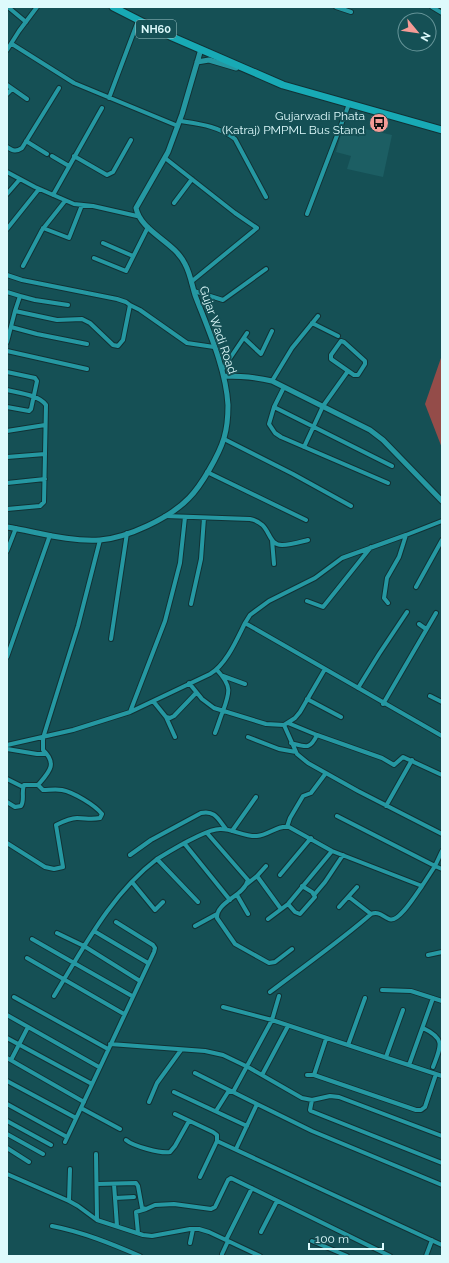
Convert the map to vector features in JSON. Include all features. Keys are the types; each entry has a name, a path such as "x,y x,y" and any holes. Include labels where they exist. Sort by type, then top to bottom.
{"highway":[{"name":"NH60","path":"113,7 138,21 282,85 442,130"}],"street":[{"path":"8,7 26,22"},
{"path":"7,50 37,7"},
{"path":"336,7 351,12"},
{"path":"432,7 442,13"},
{"path":"109,98 138,21"},
{"path":"12,44 74,83 109,98 179,123 217,128 227,132 235,138 266,197"},
{"path":"7,172 39,189 74,204 137,216 136,208 165,158 179,123 201,49"},
{"path":"197,62 209,60 249,71"},
{"path":"7,85 27,99"},
{"path":"7,148 13,151 18,151 22,148 59,88"},
{"path":"7,94 12,89"},
{"path":"307,214 349,104"},
{"path":"53,195 102,108"},
{"path":"74,156 107,175 113,172 131,140"},
{"path":"26,141 47,154"},
{"path":"52,156 69,166"},
{"path":"165,158 235,213 257,228 191,282"},
{"path":"7,194 20,179"},
{"path":"174,203 192,180"},
{"path":"7,229 39,189"},
{"path":"23,266 43,228 65,200"},
{"path":"43,228 70,238 82,205"},
{"name":"Gujar Wadi Road","path":"7,527 50,535 100,540 127,533 165,516 177,509 189,498 207,472 224,439 228,407 224,376 185,263 171,246 137,216"},
{"path":"94,258 126,271 148,227"},
{"path":"103,243 133,256"},
{"path":"194,291 223,300 266,269"},
{"path":"7,275 22,280 126,302 187,343 214,347"},
{"path":"7,292 35,300 68,305"},
{"path":"7,342 20,296"},
{"path":"15,311 52,320 78,319 86,321 93,325 115,346 121,344 123,340 130,305"},
{"path":"272,381 292,348 318,316"},
{"path":"312,323 338,336"},
{"path":"11,327 87,344"},
{"path":"244,338 261,354 272,331"},
{"path":"222,370 247,333"},
{"path":"341,341 366,362 357,375 348,371 330,357 341,341"},
{"path":"7,351 87,369"},
{"path":"304,447 323,406 348,371"},
{"path":"7,372 37,379 34,397 31,409 29,411 26,412 7,407"},
{"path":"224,376 256,377 272,381 370,430 383,440 442,501"},
{"path":"284,387 274,407 269,424 271,428 281,437 388,483"},
{"path":"7,390 34,397 44,402 46,406 45,497 43,504 40,506 7,508"},
{"path":"274,407 392,466"},
{"path":"7,430 46,425"},
{"path":"224,439 293,474 351,506"},
{"path":"7,457 45,454"},
{"path":"207,472 306,520"},
{"path":"7,483 45,479"},
{"path":"165,516 256,520 266,527 272,540 274,564"},
{"path":"130,712 165,621 180,563 185,517"},
{"path":"191,604 201,559 204,518"},
{"path":"7,746 43,738 130,712 217,670 250,615 269,601 315,578 342,558 442,521"},
{"path":"7,551 16,528"},
{"path":"111,638 127,533"},
{"path":"7,657 50,535"},
{"path":"388,603 384,598 384,589 387,578 399,557 406,535"},
{"path":"7,779 23,786 38,785 50,772 51,766 46,754 42,750 43,738 78,626 100,540"},
{"path":"272,540 282,545 308,540"},
{"path":"416,587 442,540"},
{"path":"307,601 323,608 371,547"},
{"path":"358,688 407,612"},
{"path":"383,704 436,613"},
{"path":"245,623 325,668 383,704 442,736"},
{"path":"419,624 426,629"},
{"path":"286,724 295,718 308,699 325,668"},
{"path":"215,733 228,698 229,688 227,682 217,670"},
{"path":"222,676 245,684"},
{"path":"189,683 207,704 222,712 266,724 286,724 382,758 394,765 403,757 442,775"},
{"path":"166,717 170,718 174,716 196,693"},
{"path":"430,696 442,702"},
{"path":"308,699 341,717"},
{"path":"153,701 166,717 175,737"},
{"path":"286,724 291,743 296,752 308,763 386,806 442,834"},
{"path":"291,743 309,747 312,745 317,735"},
{"path":"248,737 279,749 296,752"},
{"path":"7,749 46,754"},
{"path":"386,806 412,760"},
{"path":"288,827 290,818 303,796 311,793 326,773"},
{"path":"7,843 45,867 54,869 60,868 63,867 56,825 64,820 76,817 92,820 100,818 102,814 99,810 78,797 62,790 43,790 38,785"},
{"path":"7,802 15,806 21,806 23,802 23,786"},
{"path":"232,831 256,797"},
{"path":"130,855 151,840 201,813 213,813 226,829"},
{"path":"338,816 442,870"},
{"path":"54,996 94,931 119,896 145,868 184,843 218,828 257,836 283,826 288,827 332,851 422,886"},
{"path":"207,833 248,880 247,884"},
{"path":"280,874 310,838"},
{"path":"184,843 230,900"},
{"path":"268,919 288,904 332,851"},
{"path":"270,992 312,959 326,951 371,914 380,913 389,920 395,919 405,910 422,886 435,866 442,851"},
{"path":"288,904 295,912 300,914 315,897 314,895 325,882 343,855"},
{"path":"157,859 198,902"},
{"path":"196,926 217,914 266,866"},
{"path":"257,876 281,909"},
{"path":"132,882 154,910 163,902"},
{"path":"302,886 314,895"},
{"path":"339,907 357,886"},
{"path":"237,895 248,914"},
{"path":"349,897 371,914"},
{"path":"217,914 217,918 235,944 264,961 269,963 275,962 292,949"},
{"path":"65,1142 155,948 153,945 116,922"},
{"path":"94,931 148,963"},
{"path":"57,933 84,946 140,981"},
{"path":"32,939 132,996"},
{"path":"428,955 442,952"},
{"path":"27,958 124,1014"},
{"path":"382,990 411,991 442,1001"},
{"path":"233,1092 248,1067 272,1020 279,996"},
{"path":"14,997 108,1049"},
{"path":"348,1045 366,998"},
{"path":"409,1065 433,998"},
{"path":"223,1007 272,1020 442,1076"},
{"path":"386,1057 403,1010"},
{"path":"7,1015 100,1067"},
{"path":"262,1075 288,1026"},
{"path":"28,1028 19,1045 9,1059 84,1102"},
{"path":"423,1028 436,1035 440,1043 441,1048 433,1067"},
{"path":"7,1038 92,1084"},
{"path":"314,1075 326,1038"},
{"path":"110,1044 205,1051 223,1055 248,1067 302,1098 312,1100 330,1096 339,1097 442,1136"},
{"path":"149,1102 158,1083 181,1050"},
{"path":"195,1073 312,1131 442,1184"},
{"path":"308,1075 314,1075 416,1110 421,1110 425,1107 436,1074"},
{"path":"7,1082 76,1118"},
{"path":"174,1092 247,1126"},
{"path":"216,1111 228,1092 233,1092"},
{"path":"312,1100 311,1111 442,1163"},
{"path":"7,1104 68,1137"},
{"path":"236,1149 257,1104"},
{"path":"81,1108 120,1129"},
{"path":"175,1114 216,1133 218,1137 200,1176"},
{"path":"7,1121 51,1145"},
{"path":"126,1140 129,1143 143,1147 170,1152 189,1121"},
{"path":"7,1134 43,1154"},
{"path":"217,1141 442,1245"},
{"path":"8,1150 29,1162"},
{"path":"96,1154 97,1220"},
{"path":"69,1201 70,1169"},
{"path":"7,1174 69,1201 97,1220 152,1236 193,1229 209,1232 260,1256"},
{"path":"138,1233 136,1212 155,1205 174,1204 213,1209 229,1178 234,1179 385,1255 390,1256"},
{"path":"97,1184 136,1183 138,1186 142,1208 146,1208"},
{"path":"114,1184 117,1226"},
{"path":"222,1254 252,1188"},
{"path":"115,1198 134,1197"},
{"path":"261,1232 277,1201"},
{"path":"52,1226 91,1236 140,1256"},
{"path":"190,1243 193,1229"},
{"path":"426,1256 432,1240"},
{"path":"312,1241 347,1256"}],"shaded area":[{"path":"361,128 392,135 383,177 347,169 351,156 336,152 342,131 359,137"},
{"path":"442,355 442,448 425,404"}],"place":[{"name":"Gujarwadi Phata (Katraj) PMPML Bus Stand","path":"379,123"}]}
